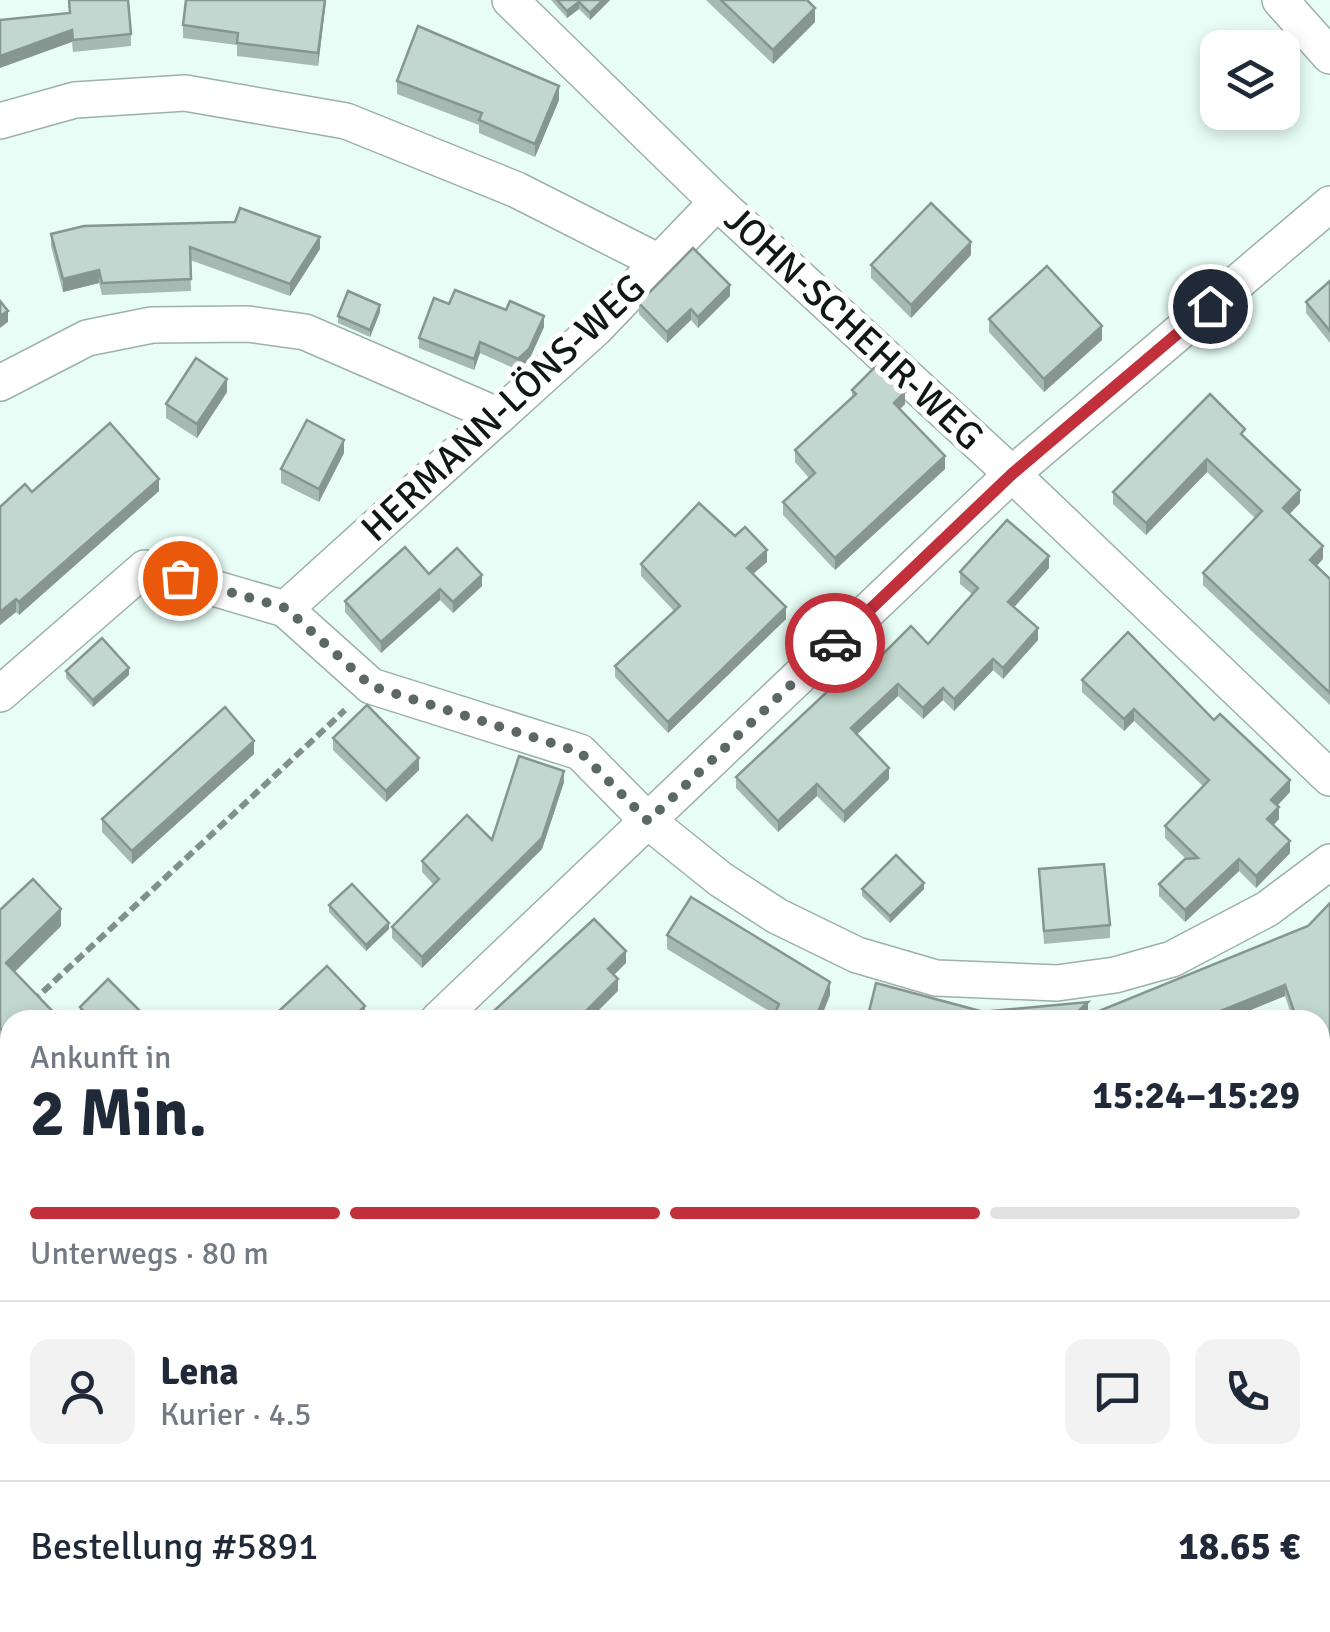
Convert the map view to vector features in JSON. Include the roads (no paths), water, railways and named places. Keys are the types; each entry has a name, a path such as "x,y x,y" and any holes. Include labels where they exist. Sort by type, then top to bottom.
{"street":[{"name":"JOHN-SCHEHR-WEG","path":"510,0 717,202 1012,474 1330,778"},
{"path":"1280,0 1330,56"},
{"path":"0,121 75,100 186,93 346,121 518,190 658,262"},
{"name":"HERMANN-LÖNS-WEG","path":"286,608 595,329 717,202"},
{"path":"449,1010 1012,474 1330,204"},
{"path":"0,382 87,338 152,325 248,324 305,332 499,416"},
{"path":"0,694 145,568 286,608 371,686 580,752 648,821 720,879 815,936 858,955 936,978 1006,984 1115,975 1172,958 1267,909 1330,862"}]}
